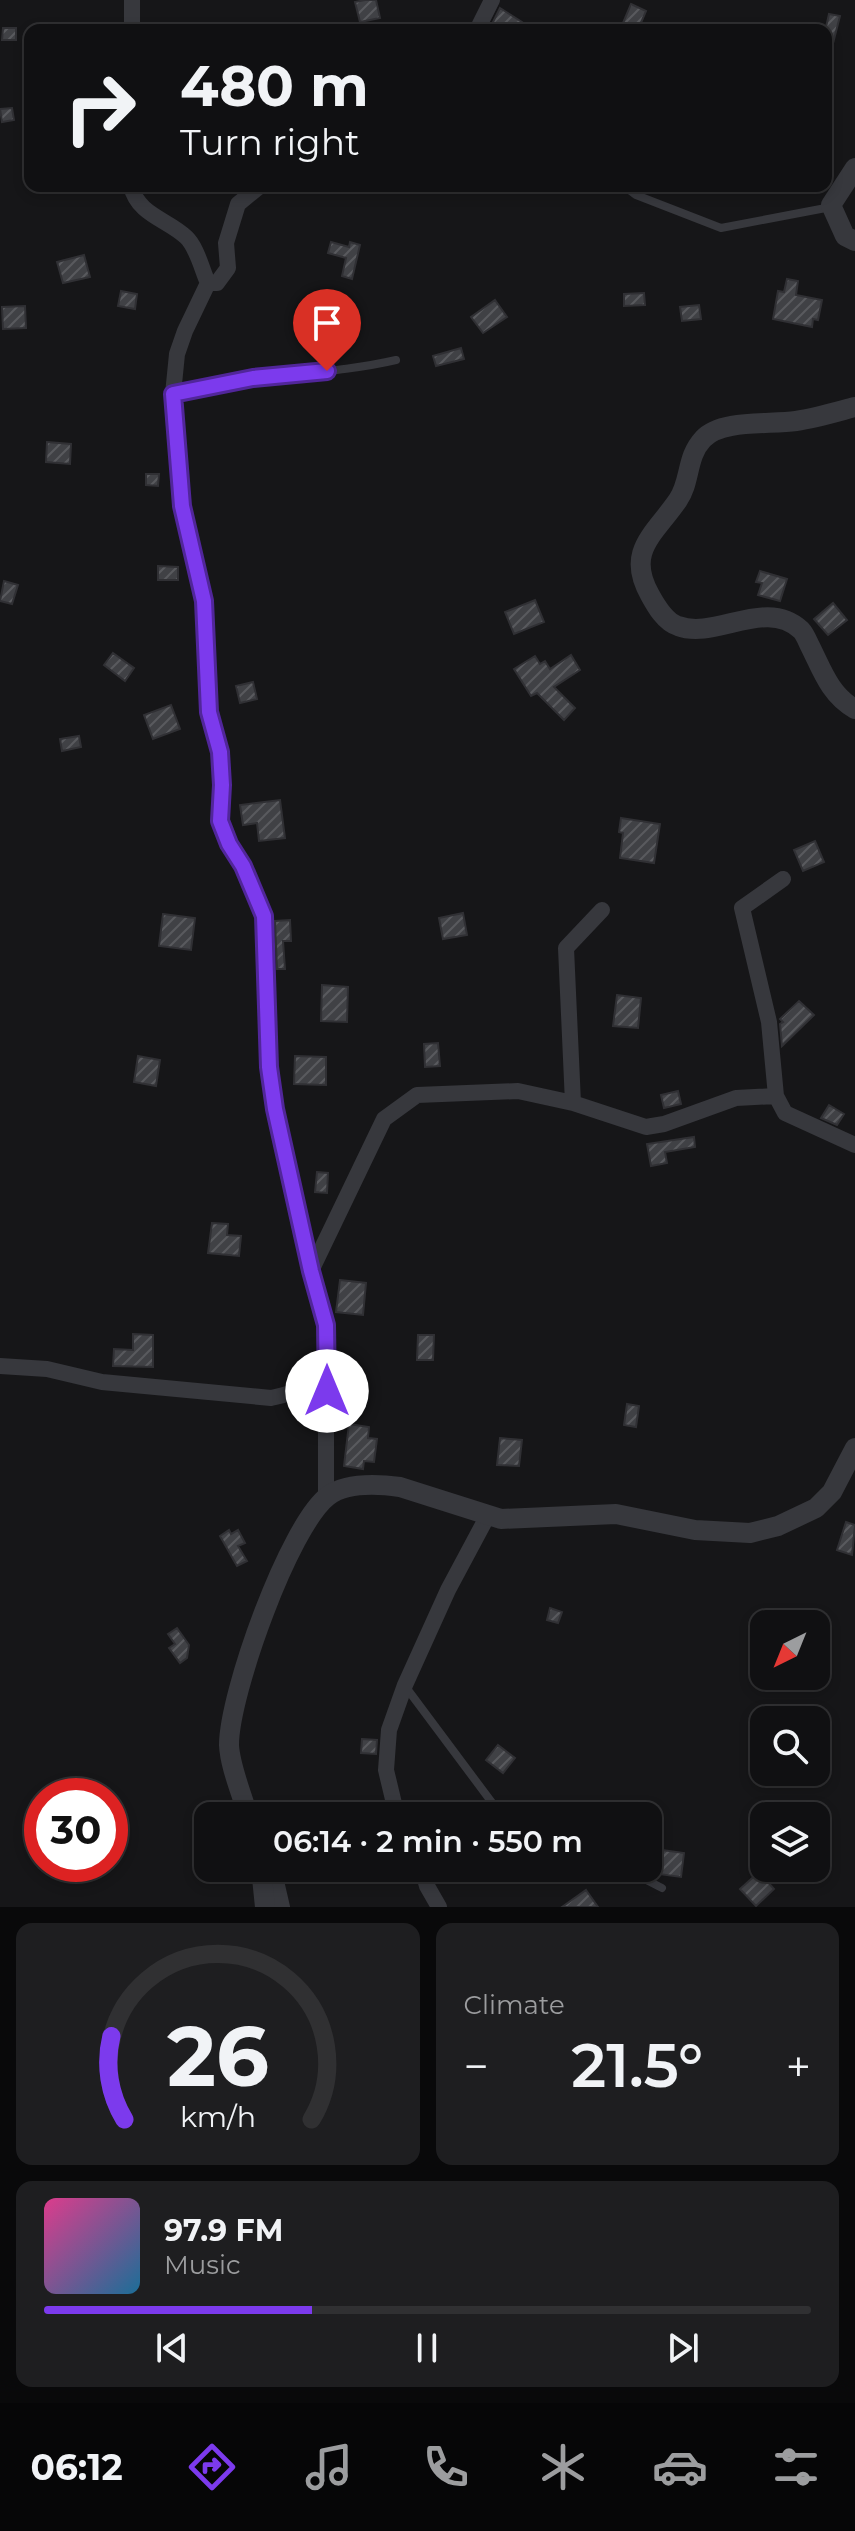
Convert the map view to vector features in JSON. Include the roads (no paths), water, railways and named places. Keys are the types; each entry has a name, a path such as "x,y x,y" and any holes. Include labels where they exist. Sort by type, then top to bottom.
{"street":[{"path":"132,0 132,24"},
{"path":"480,24 492,0"},
{"path":"855,168 831,205 845,236 855,241"},
{"path":"133,192 147,212 188,238 208,283 177,354 173,394 182,506 204,601 209,712 220,752 220,821 264,916 269,1067 275,1109 326,1325 326,1497"},
{"path":"208,283 217,283 228,268 226,243 238,204 253,192"},
{"path":"855,407 797,421 715,429 702,439 690,459 683,493 642,546 641,564 643,582 659,611 676,626 698,629 759,617 784,621 802,631 828,684 855,709"},
{"path":"783,879 742,908 771,1034 776,1096 785,1113 855,1145"},
{"path":"573,1103 566,948 602,910"},
{"path":"311,1271 384,1119 417,1095 518,1091 573,1103 646,1127 664,1124 736,1098 776,1096"},
{"path":"0,1366 47,1369 102,1382 271,1398 296,1393 311,1384 326,1361"},
{"path":"244,1802 229,1749 230,1727 246,1659 295,1537 326,1497 337,1491 365,1485 383,1485 400,1487 487,1517 538,1519 616,1514 695,1530 750,1533 778,1526 816,1508 832,1492 855,1448"},
{"path":"394,1802 386,1770 389,1730 405,1685 448,1590 487,1517"},
{"path":"262,1882 265,1907"},
{"path":"276,1882 282,1907"},
{"path":"426,1882 439,1907"}],"lane":[{"path":"632,192 721,228 832,207"},
{"path":"173,394 253,378 365,367 396,360"},
{"path":"405,1685 492,1802"},
{"path":"650,1882 662,1888"}]}
